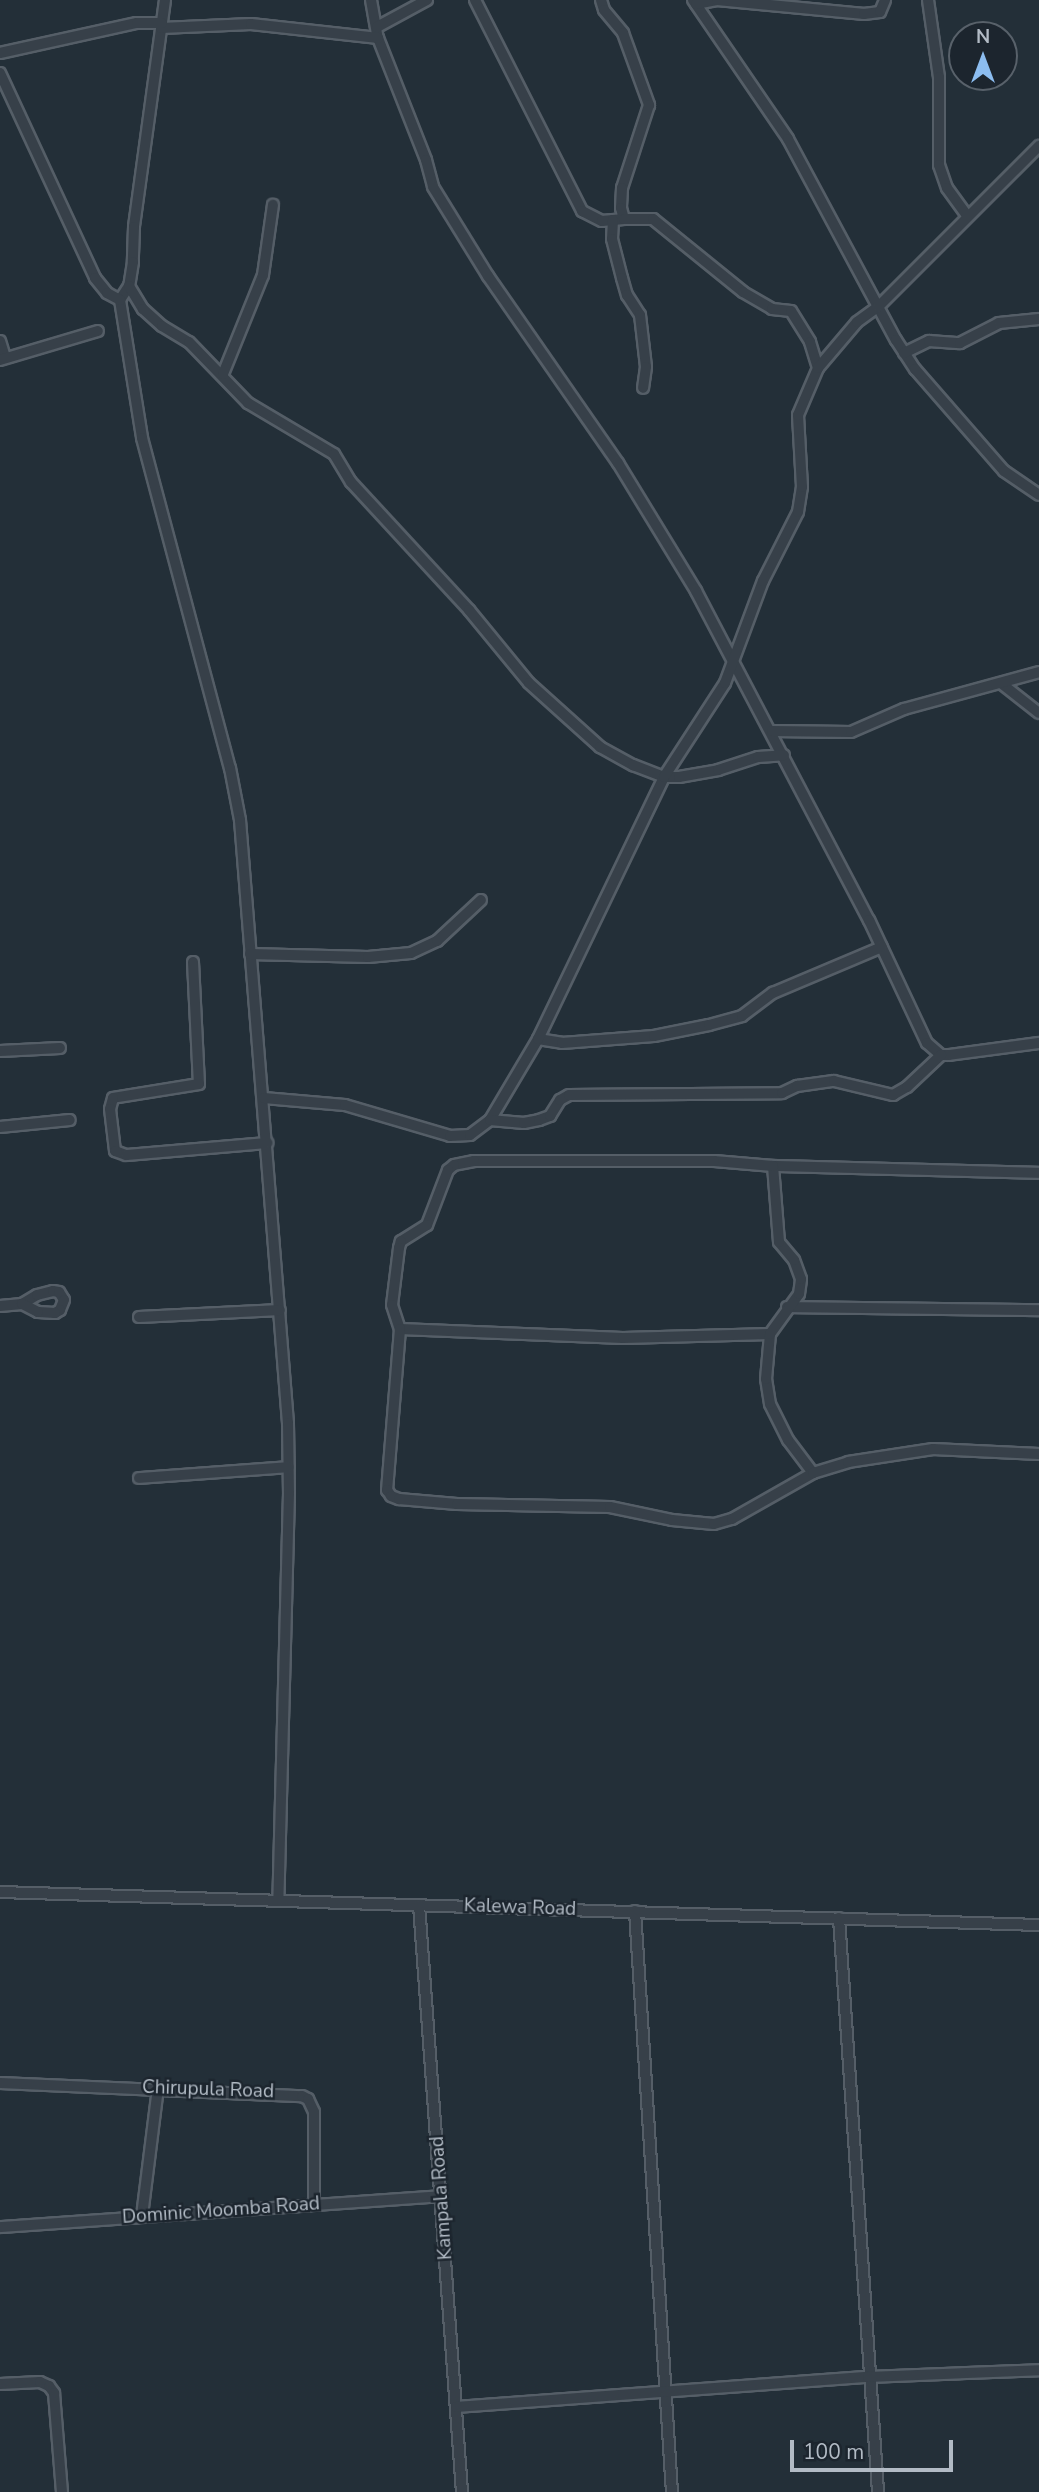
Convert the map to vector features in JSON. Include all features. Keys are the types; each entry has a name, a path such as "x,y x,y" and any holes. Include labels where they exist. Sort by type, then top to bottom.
{"street":[{"path":"165,0 134,227 129,286 120,300 142,438 233,780 240,820 264,1098 289,1467 278,1900"},
{"path":"371,0 378,38 433,187 488,276 638,495 735,661 772,731 882,947 927,1043 941,1055"},
{"path":"377,26 427,0"},
{"path":"475,0 582,211 602,221 653,219 689,245 743,292 772,309 791,311 810,342 818,368"},
{"path":"601,0 604,10 623,33 649,105 622,188 621,208 612,239 627,295 640,315 646,367 643,388"},
{"path":"885,0 880,12 863,14 717,0 694,2 793,148 904,353 941,400 1004,471 1039,495"},
{"path":"928,0 939,77 939,165 947,188 967,216"},
{"path":"0,53 137,23 251,24 378,38"},
{"path":"0,73 95,278 107,293 120,300"},
{"path":"264,1098 345,1105 450,1136 470,1135 490,1121 538,1039 664,777 726,683 763,581 798,512 802,487 798,415 818,368 848,331 878,307 955,233 967,216 1039,146"},
{"path":"223,374 263,275 272,205"},
{"path":"129,286 143,309 162,326 189,342 223,374 248,403 334,454 351,482 469,610 529,683 600,747 664,777 696,776 758,757 784,755"},
{"path":"904,353 929,341 960,343 999,323 1039,319"},
{"path":"0,341 3,358 98,331"},
{"path":"772,731 851,732 904,709 1039,672"},
{"path":"1002,684 1039,713"},
{"path":"250,954 368,957 411,953 438,941 481,900"},
{"path":"538,1039 562,1043 654,1036 709,1025 742,1016 773,993 882,947"},
{"path":"192,962 199,1083 113,1098 110,1109 115,1151 126,1155 267,1143"},
{"path":"490,1121 524,1124 538,1121 550,1116 560,1100 569,1095 782,1093 797,1086 834,1081 893,1095 906,1087 941,1055 1039,1043"},
{"path":"0,1051 60,1048"},
{"path":"0,1127 70,1120"},
{"path":"1039,1173 773,1166 713,1161 474,1161 454,1165 442,1181 427,1225 401,1241 392,1305 400,1329 387,1490 399,1499 498,1506 610,1507 672,1520 714,1524 732,1519 813,1473 884,1455 933,1449 1039,1454"},
{"path":"773,1166 779,1242 794,1261 801,1279 799,1294 770,1334 766,1380 770,1404 788,1440 813,1473"},
{"path":"0,1306 22,1304"},
{"path":"787,1307 1039,1310"},
{"path":"139,1317 280,1310"},
{"path":"400,1329 623,1338 770,1334"},
{"path":"139,1478 289,1467"},
{"name":"Kalewa Road","path":"0,1892 1039,1925"},
{"name":"Kampala Road","path":"419,1905 462,2492"},
{"path":"635,1911 672,2492"},
{"path":"839,1918 868,2377 878,2492"},
{"name":"Chirupula Road","path":"0,2083 296,2094 308,2099 314,2112 314,2204"},
{"path":"142,2216 158,2088"},
{"name":"Dominic Moomba Road","path":"0,2227 442,2196"},
{"path":"456,2407 664,2394 868,2377 1039,2370"},
{"path":"0,2384 40,2382 49,2386 54,2393 62,2492"}]}
